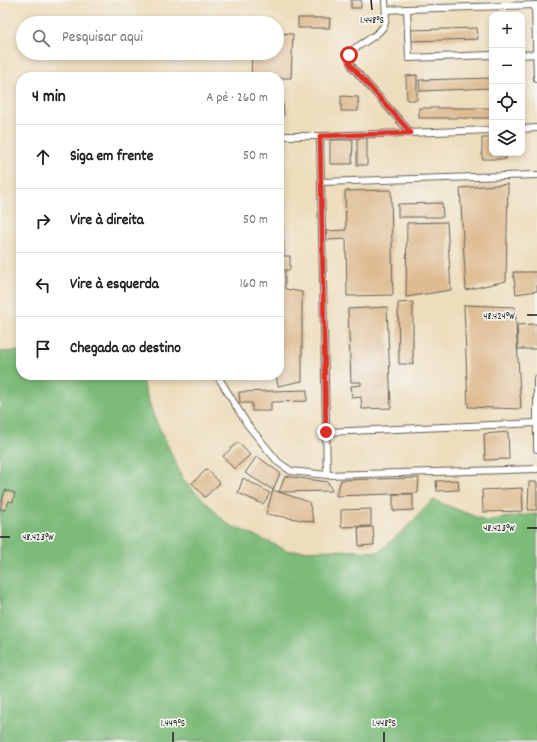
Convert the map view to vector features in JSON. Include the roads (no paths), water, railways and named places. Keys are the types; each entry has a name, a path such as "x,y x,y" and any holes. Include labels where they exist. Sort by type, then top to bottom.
{"lane":[{"path":"385,0 386,18 384,25 380,31 351,51 349,55 349,62 411,133"},
{"path":"386,10 536,6 537,79"},
{"path":"407,9 408,58 489,55"},
{"path":"525,54 537,54"},
{"path":"525,129 537,128"},
{"path":"284,136 489,130"},
{"path":"320,136 327,475"},
{"path":"321,182 537,175"},
{"path":"537,378 537,449"},
{"path":"219,380 247,424 278,462 291,471 327,475 537,468"},
{"path":"326,432 537,423"}]}
